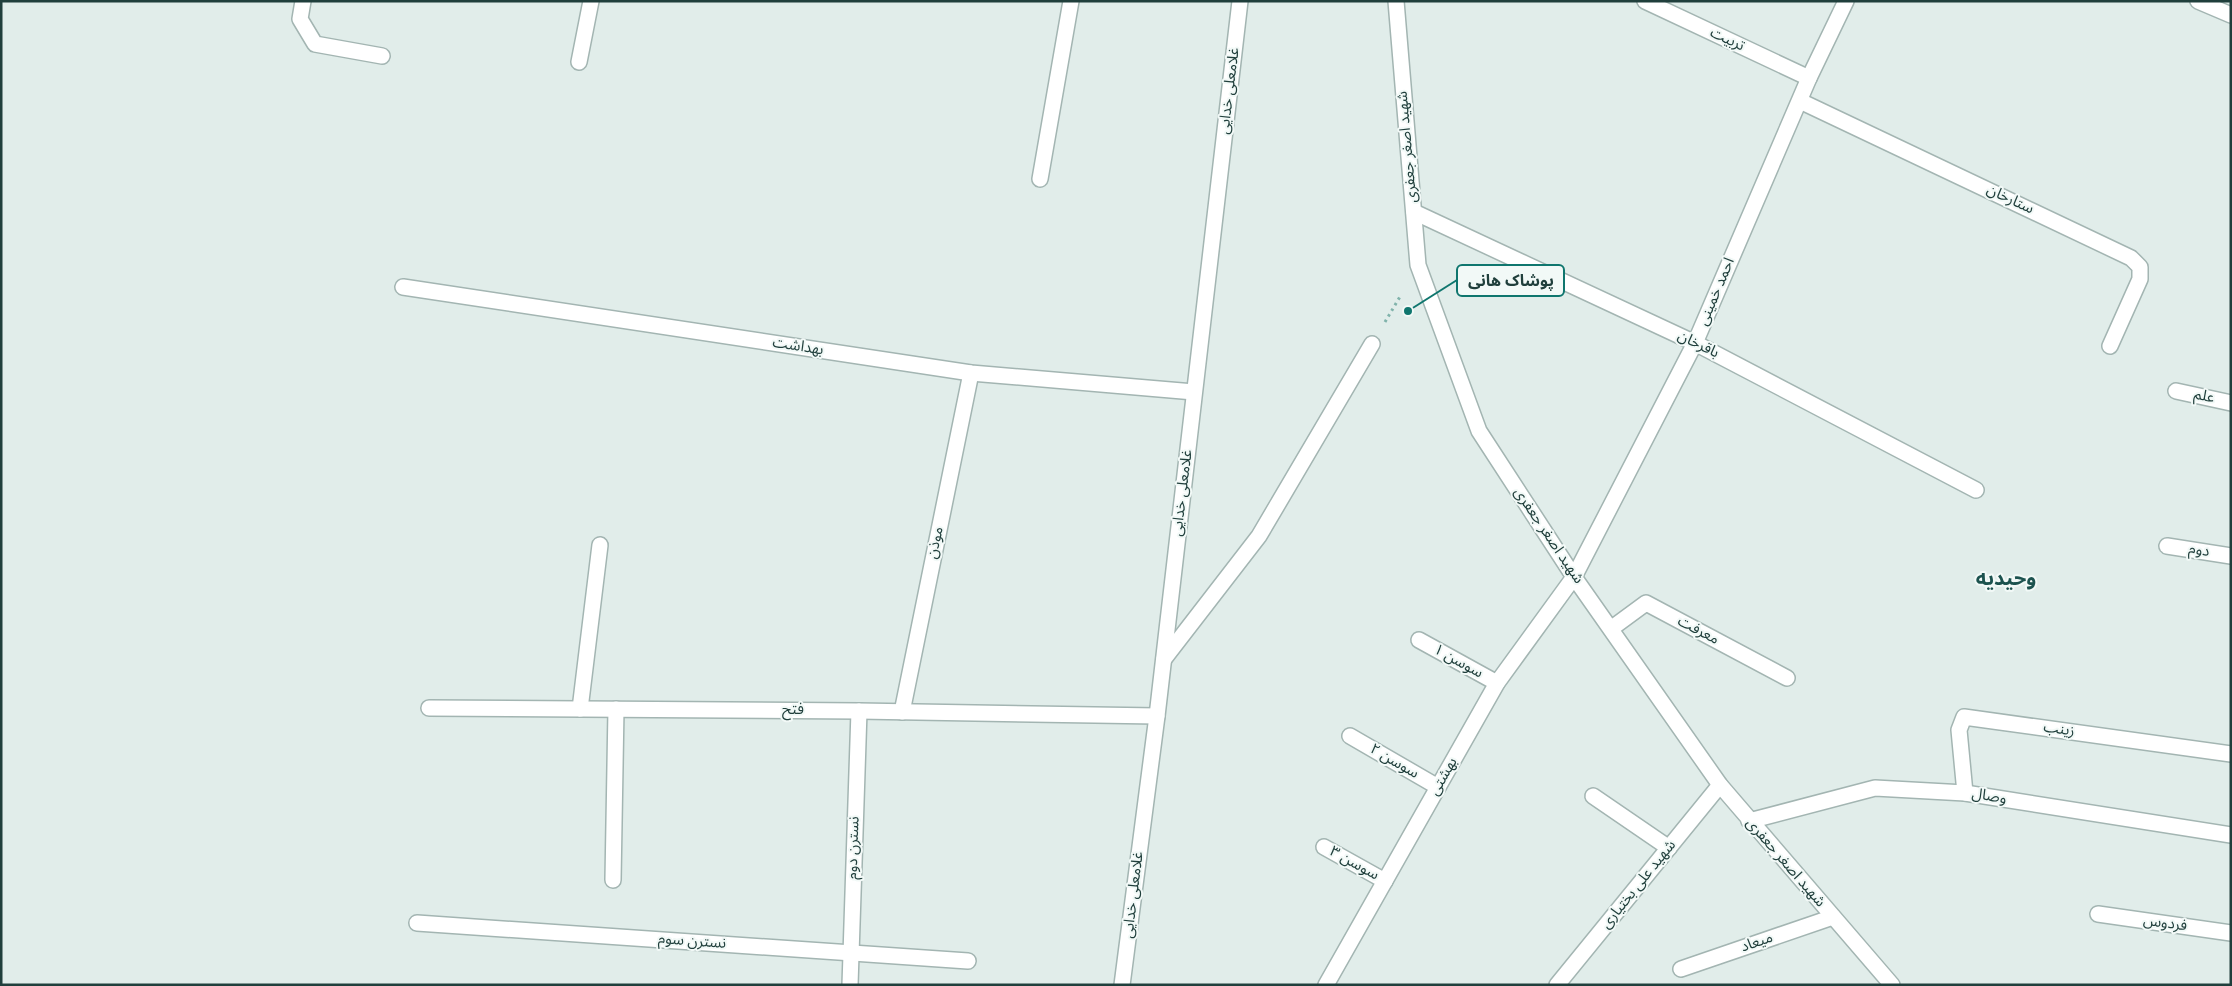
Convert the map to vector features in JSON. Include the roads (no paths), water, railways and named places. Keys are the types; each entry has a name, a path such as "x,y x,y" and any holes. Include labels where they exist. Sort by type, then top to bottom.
{"street":[{"path":"303,1 300,18 315,44 382,56"},
{"path":"579,62 591,1"},
{"path":"1040,179 1071,1"},
{"name":"غلامعلی خدایی","path":"1122,985 1157,716 1240,1"},
{"name":"شهید اصغر جعفری","path":"1396,1 1418,265 1479,431 1574,577 1612,628 1720,785 1892,985"},
{"name":"تربیت","path":"1644,1 1809,78"},
{"name":"احمد خمینی","path":"1574,577 1695,343 1809,78 1846,1"},
{"path":"2198,1 2231,15"},
{"name":"ستارخان","path":"1800,100 2131,258 2140,267 2140,279 2110,346"},
{"name":"باقرخان","path":"1414,212 1695,343 1976,490"},
{"name":"بهداشت","path":"403,286 971,373 1194,392"},
{"path":"1163,660 1259,536 1372,344"},
{"name":"موذن","path":"902,712 971,373"},
{"name":"علم","path":"2176,391 2231,403"},
{"path":"580,709 600,545"},
{"name":"دوم","path":"2168,546 2231,556"},
{"name":"بهشتی","path":"1326,985 1497,683 1574,577"},
{"name":"معرفت","path":"1612,628 1646,603 1787,678"},
{"name":"سوسن ۱","path":"1420,640 1497,683"},
{"name":"فتح","path":"429,708 859,711 1157,716"},
{"path":"613,880 616,710"},
{"name":"نسترن دوم","path":"850,985 859,711"},
{"name":"زینب","path":"1965,793 1959,730 1964,717 2231,754"},
{"name":"سوسن ۲","path":"1350,736 1438,787"},
{"name":"شهید علی بختیاری","path":"1557,985 1720,785"},
{"name":"وصال","path":"1749,821 1875,788 1965,793 2231,835"},
{"path":"1593,796 1669,848"},
{"name":"سوسن ۳","path":"1324,847 1385,881"},
{"name":"فردوس","path":"2098,914 2231,933"},
{"name":"میعاد","path":"1681,969 1833,917"},
{"name":"نسترن سوم","path":"417,923 968,961"}],"place":[{"name":"پوشاک هانی","path":"1408,311"}],"district":[{"name":"وحیدیه","path":"2006,580"}]}
